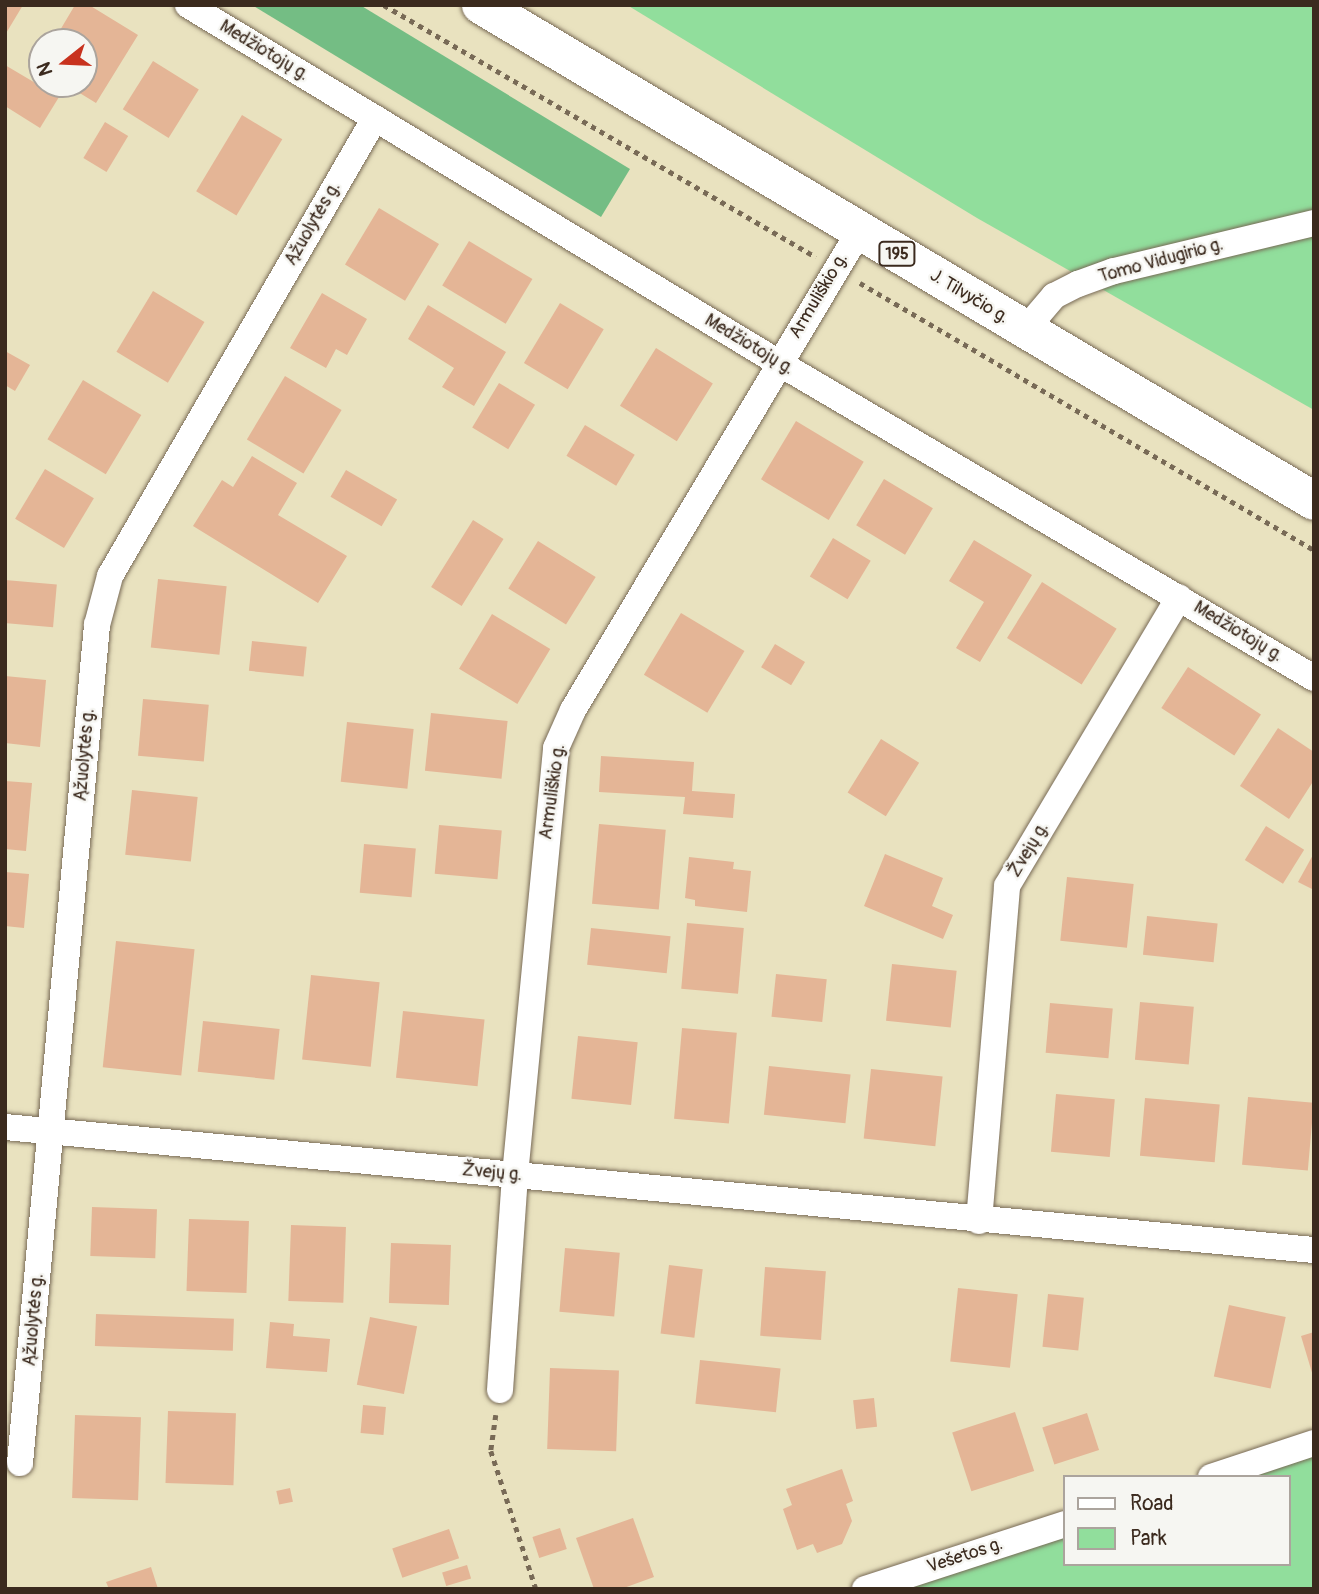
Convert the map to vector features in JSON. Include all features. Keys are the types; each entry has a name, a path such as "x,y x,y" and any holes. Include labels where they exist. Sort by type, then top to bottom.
{"main road":[{"name":"J. Tilvyčio g.","path":"481,5 1314,501"}],"street":[{"name":"Medžiotojų g.","path":"188,5 779,363 1314,678"},
{"name":"Ąžuolytės g.","path":"20,1463 97,625 110,576 375,118"},
{"name":"Tomo Vidugirio g.","path":"1026,330 1046,303 1078,284 1114,271 1314,223"},
{"name":"Armuliškio g.","path":"500,1390 514,1175 556,748 573,709 859,232"},
{"name":"Žvejų g.","path":"979,1220 1007,887 1179,597"},
{"name":"Žvejų g.","path":"5,1127 1314,1250"},
{"path":"1217,1475 1314,1443"},
{"name":"Vešetos g.","path":"865,1589 1064,1524"}],"path":[{"path":"500,1390 491,1451 536,1589"}],"green space":[{"path":"252,5 360,5 630,169 601,217"},
{"path":"627,5 1314,5 1314,410 977,218"},
{"path":"1314,1456 1314,1589 901,1589 1064,1536 1064,1566 1291,1566 1291,1475 1255,1475"}],"building":[{"path":"5,5 23,5 5,35"},
{"path":"75,5 89,5 138,35 96,103 88,98 98,98 98,28 61,28"},
{"path":"153,61 199,90 169,138 123,109"},
{"path":"5,65 28,79 28,98 58,98 40,128 5,106"},
{"path":"242,115 282,139 236,215 196,191"},
{"path":"105,122 128,136 107,172 83,158"},
{"path":"379,208 439,244 405,301 345,265"},
{"path":"469,241 532,279 506,324 442,286"},
{"path":"153,291 204,322 168,383 116,352"},
{"path":"322,293 367,319 347,355 336,349 326,368 290,348"},
{"path":"560,303 604,329 568,389 524,363"},
{"path":"428,305 506,352 474,406 442,387 454,368 408,339"},
{"path":"656,348 713,384 677,441 620,406"},
{"path":"5,351 30,365 15,391 5,385"},
{"path":"285,376 342,410 303,473 247,439"},
{"path":"83,380 141,415 106,474 47,439"},
{"path":"499,383 535,405 508,449 472,428"},
{"path":"796,421 864,462 829,520 761,479"},
{"path":"585,425 635,455 616,486 566,456"},
{"path":"252,456 297,483 278,515 347,556 318,603 193,526 222,480 233,487"},
{"path":"45,469 94,498 64,548 15,519"},
{"path":"346,470 397,499 382,526 330,497"},
{"path":"884,479 933,508 905,555 856,525"},
{"path":"473,520 504,539 462,606 431,587"},
{"path":"833,538 871,561 848,599 810,577"},
{"path":"974,540 1032,575 980,662 956,648 984,602 949,581"},
{"path":"538,541 596,577 566,625 508,588"},
{"path":"158,579 227,586 219,655 151,648"},
{"path":"5,580 57,585 53,627 5,623"},
{"path":"1042,582 1117,629 1082,685 1007,638"},
{"path":"681,613 744,651 707,713 644,675"},
{"path":"492,614 550,649 517,704 459,669"},
{"path":"252,641 307,647 304,677 249,671"},
{"path":"775,644 805,662 791,685 761,667"},
{"path":"1188,667 1261,714 1234,755 1161,708"},
{"path":"5,676 46,680 40,747 5,743"},
{"path":"143,699 209,705 204,762 138,756"},
{"path":"431,713 508,721 502,779 425,771"},
{"path":"347,722 414,729 407,789 341,782"},
{"path":"1278,728 1314,752 1314,780 1289,819 1240,786"},
{"path":"881,739 919,763 886,816 848,792"},
{"path":"601,756 694,762 692,791 735,794 733,818 683,814 685,797 599,792"},
{"path":"5,781 32,783 26,851 5,849"},
{"path":"132,790 198,797 191,862 125,855"},
{"path":"599,824 666,830 659,910 592,904"},
{"path":"439,825 502,830 497,879 435,874"},
{"path":"1266,826 1304,850 1283,884 1245,860"},
{"path":"364,844 416,849 412,897 360,893"},
{"path":"1314,853 1314,890 1298,882"},
{"path":"885,854 943,878 932,906 953,915 943,939 864,906"},
{"path":"689,857 734,862 733,869 751,871 747,912 695,906 695,900 685,898"},
{"path":"5,872 29,874 24,928 5,926"},
{"path":"1067,877 1134,884 1127,948 1060,941"},
{"path":"1147,916 1218,923 1214,962 1143,955"},
{"path":"687,923 744,928 738,994 681,989"},
{"path":"591,928 671,936 667,973 587,965"},
{"path":"116,941 195,949 181,1076 103,1067"},
{"path":"892,964 957,971 951,1027 886,1021"},
{"path":"776,974 827,979 822,1022 772,1017"},
{"path":"311,975 380,982 371,1067 302,1060"},
{"path":"1140,1002 1194,1007 1189,1064 1135,1060"},
{"path":"1050,1003 1113,1008 1108,1058 1046,1053"},
{"path":"403,1011 485,1020 478,1086 396,1078"},
{"path":"203,1021 280,1029 274,1080 198,1072"},
{"path":"682,1028 737,1033 729,1123 674,1119"},
{"path":"578,1036 638,1042 631,1105 571,1099"},
{"path":"769,1066 851,1075 845,1123 764,1115"},
{"path":"871,1069 943,1077 935,1146 864,1139"},
{"path":"1056,1094 1115,1099 1110,1157 1051,1152"},
{"path":"1248,1097 1314,1103 1308,1170 1242,1165"},
{"path":"1145,1098 1220,1105 1215,1162 1140,1156"},
{"path":"92,1207 157,1209 155,1258 90,1256"},
{"path":"189,1219 249,1221 246,1293 186,1291"},
{"path":"291,1225 346,1227 343,1303 288,1301"},
{"path":"391,1243 451,1245 449,1305 389,1303"},
{"path":"565,1248 620,1253 614,1317 559,1312"},
{"path":"669,1265 703,1269 694,1338 661,1333"},
{"path":"765,1267 826,1271 821,1340 760,1336"},
{"path":"958,1288 1018,1294 1010,1368 950,1362"},
{"path":"1048,1294 1084,1298 1078,1350 1042,1347"},
{"path":"1229,1305 1286,1317 1271,1388 1214,1376"},
{"path":"96,1314 234,1319 233,1351 95,1346"},
{"path":"370,1317 417,1326 404,1394 357,1385"},
{"path":"270,1322 294,1324 293,1336 330,1339 327,1372 266,1368"},
{"path":"1314,1332 1314,1376 1313,1376 1301,1336"},
{"path":"700,1360 781,1368 776,1412 695,1404"},
{"path":"550,1368 619,1370 616,1451 547,1449"},
{"path":"874,1398 877,1427 856,1429 853,1400"},
{"path":"363,1405 386,1407 383,1435 361,1433"},
{"path":"168,1411 236,1413 233,1485 165,1483"},
{"path":"1015,1412 1034,1471 971,1491 952,1432"},
{"path":"1087,1413 1099,1450 1054,1465 1042,1428"},
{"path":"75,1415 141,1417 138,1500 72,1498"},
{"path":"842,1469 853,1501 846,1504 852,1521 842,1544 817,1553 813,1544 797,1550 783,1509 792,1505 786,1489"},
{"path":"290,1488 293,1502 279,1505 276,1491"},
{"path":"633,1518 654,1577 621,1589 594,1589 576,1538"},
{"path":"560,1528 567,1549 539,1558 532,1537"},
{"path":"449,1529 459,1558 402,1578 392,1549"},
{"path":"467,1565 471,1578 446,1586 442,1573"},
{"path":"151,1567 158,1589 109,1589 106,1582"}]}
